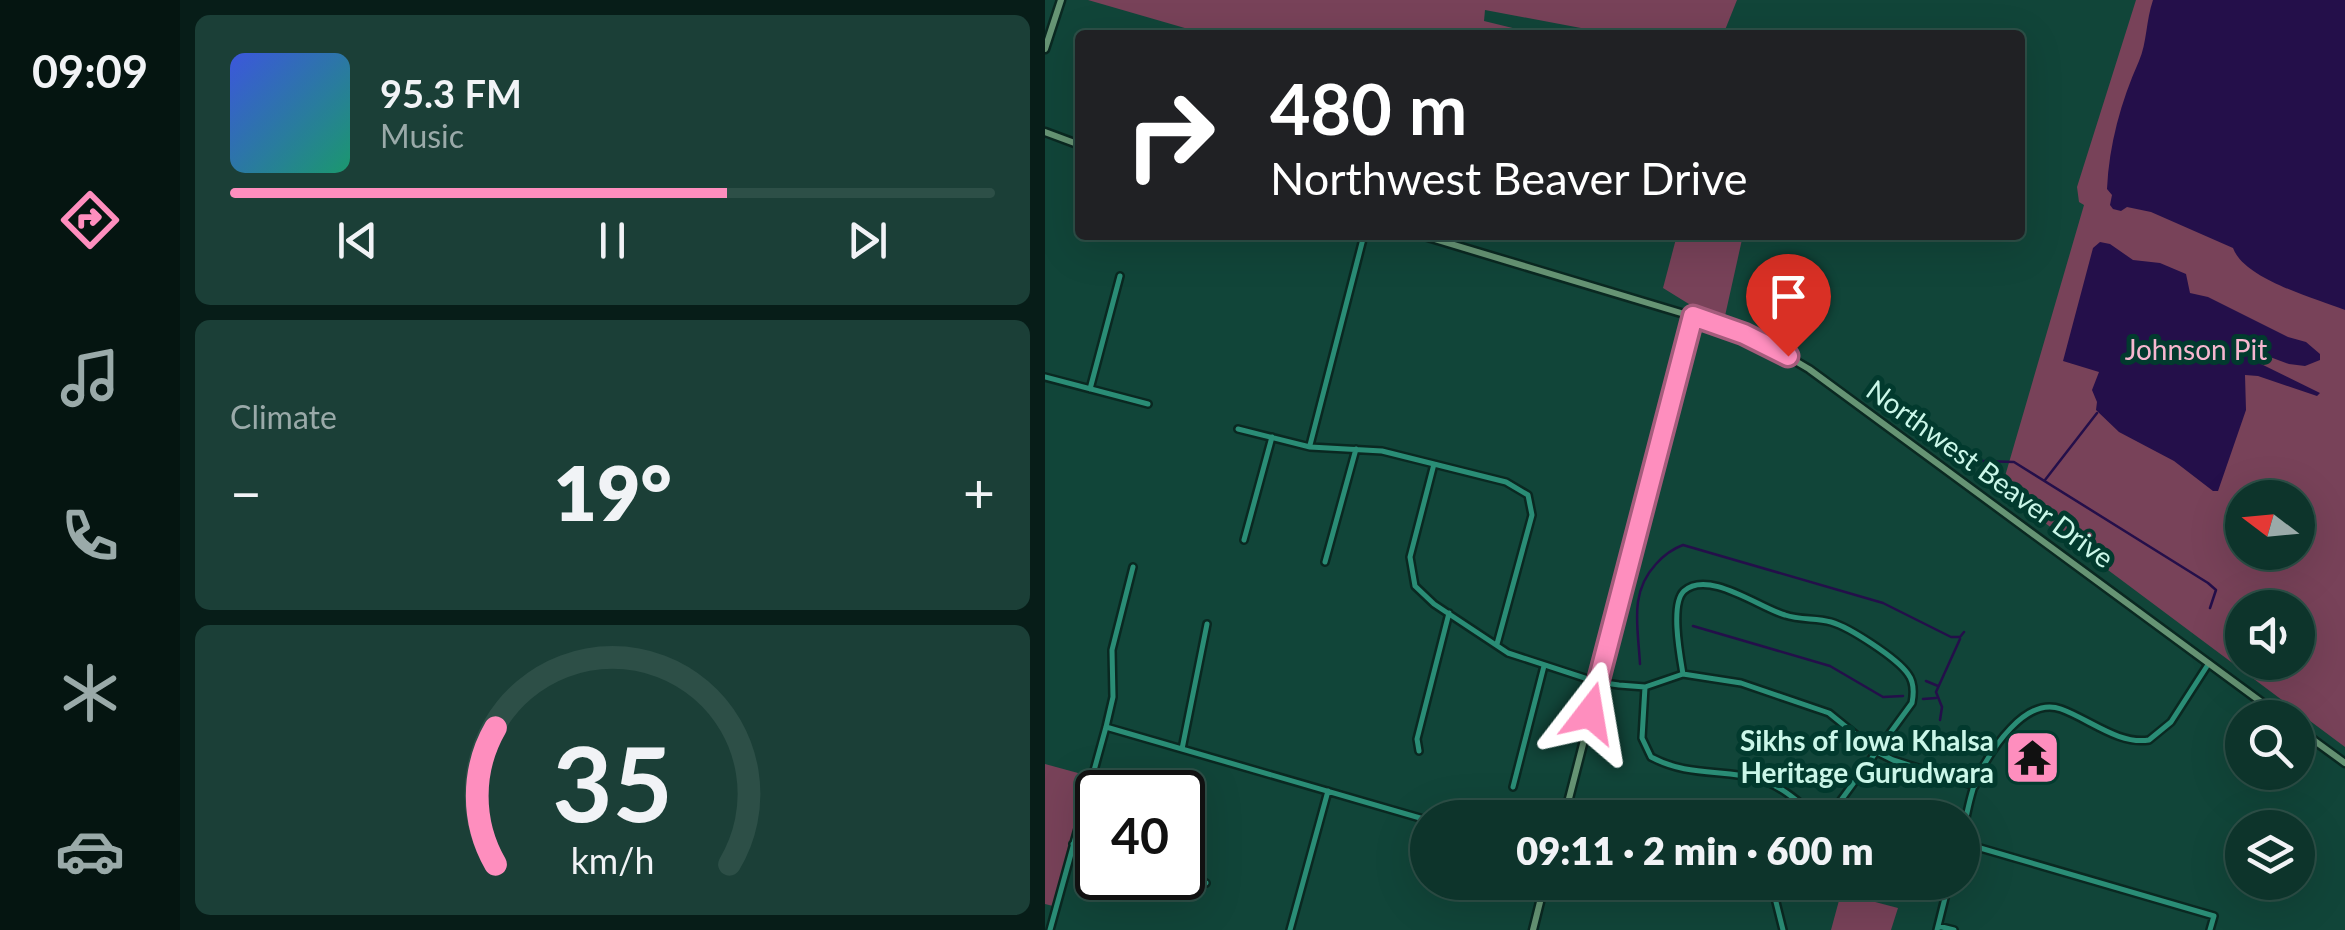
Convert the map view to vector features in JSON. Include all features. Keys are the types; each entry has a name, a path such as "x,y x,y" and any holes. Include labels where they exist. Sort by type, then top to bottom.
{"main road":[{"path":"1045,49 1061,0"},
{"path":"1045,132 1075,143"},
{"name":"Northwest Beaver Drive","path":"1438,240 1693,316 1744,334 1809,370 2259,700"},
{"path":"1568,800 1693,316"},
{"path":"2315,742 2345,764"},
{"path":"1533,930 1540,900"}],"street":[{"path":"1310,447 1362,240"},
{"path":"1090,388 1120,276"},
{"path":"1045,377 1148,404"},
{"path":"1238,429 1310,447 1382,451 1506,482 1528,495 1532,514 1497,644"},
{"path":"1244,540 1272,437"},
{"path":"1325,562 1356,449"},
{"path":"1434,464 1409,567 1415,586 1422,596 1518,658 1597,682 1645,686 1683,674 1741,684 1818,708 1838,718 1877,752 1975,786"},
{"path":"1050,930 1113,697 1112,650 1133,567"},
{"path":"1683,674 1677,602 1687,588 1701,584 1751,598 1787,616 1840,625 1900,666 1913,687 1912,703 1841,800"},
{"path":"1419,751 1417,740 1449,613"},
{"path":"1182,748 1207,624"},
{"path":"1971,800 1975,786 2015,724 2032,709 2056,707 2123,737 2149,740 2171,722 2209,663"},
{"path":"1513,787 1544,666"},
{"path":"1645,686 1642,738 1651,757 1704,774 1762,780 1795,800"},
{"path":"1106,727 1410,815"},
{"path":"1289,930 1327,791"},
{"path":"1980,848 2213,916 2210,930"},
{"path":"1776,900 1783,930"},
{"path":"1945,900 1938,928 1953,930"}],"green space":[{"path":"1088,0 1737,0 1725,30 1591,30 1485,10 1484,21 1521,30 1192,30"},
{"name":"Johnson Pit","path":"2136,0 2345,0 2345,747 2315,725 2315,700 2282,700 2255,680 2315,680 2315,590 2225,590 2225,657 2001,490 2084,205 2079,202 2077,187"},
{"path":"1676,240 1742,240 1725,316 1697,309 1663,288"},
{"path":"1045,764 1075,772 1075,827 1053,906 1045,904"},
{"path":"1839,900 1868,900 1898,908 1891,930 1831,930"}],"shaded area":[{"path":"2153,0 2345,0 2345,310 2265,278 2240,259 2233,248 2151,212 2127,207 2121,211 2110,205 2112,195 2107,189 2113,140 2142,54"},
{"path":"2100,242 2110,244 2133,260 2160,263 2186,274 2190,293 2208,297 2306,342 2320,354 2320,360 2305,366 2289,364 2255,348 2251,350 2250,355 2257,362 2320,393 2317,396 2245,375 2246,410 2218,491 2174,461 2119,432 2096,410 2092,390 2099,372 2063,361 2093,248"}],"waterway":[{"path":"2045,480 2097,413"},
{"path":"1982,461 2014,462 2208,583 2216,590 2210,608"},
{"path":"1640,664 1637,611 1642,587 1659,561 1683,545 1883,603 1951,637 1960,637 1964,632"},
{"path":"1693,626 1830,666 1883,697 1903,696"},
{"path":"1940,720 1942,707 1936,692 1960,639"},
{"path":"1926,681 1938,686"},
{"path":"1923,699 1936,698"}],"place":[{"name":"Sikhs of Iowa Khalsa Heritage Gurudwara","path":"2033,757"}],"route":[{"path":"1590,713 1693,316 1744,334 1788,356"}]}
